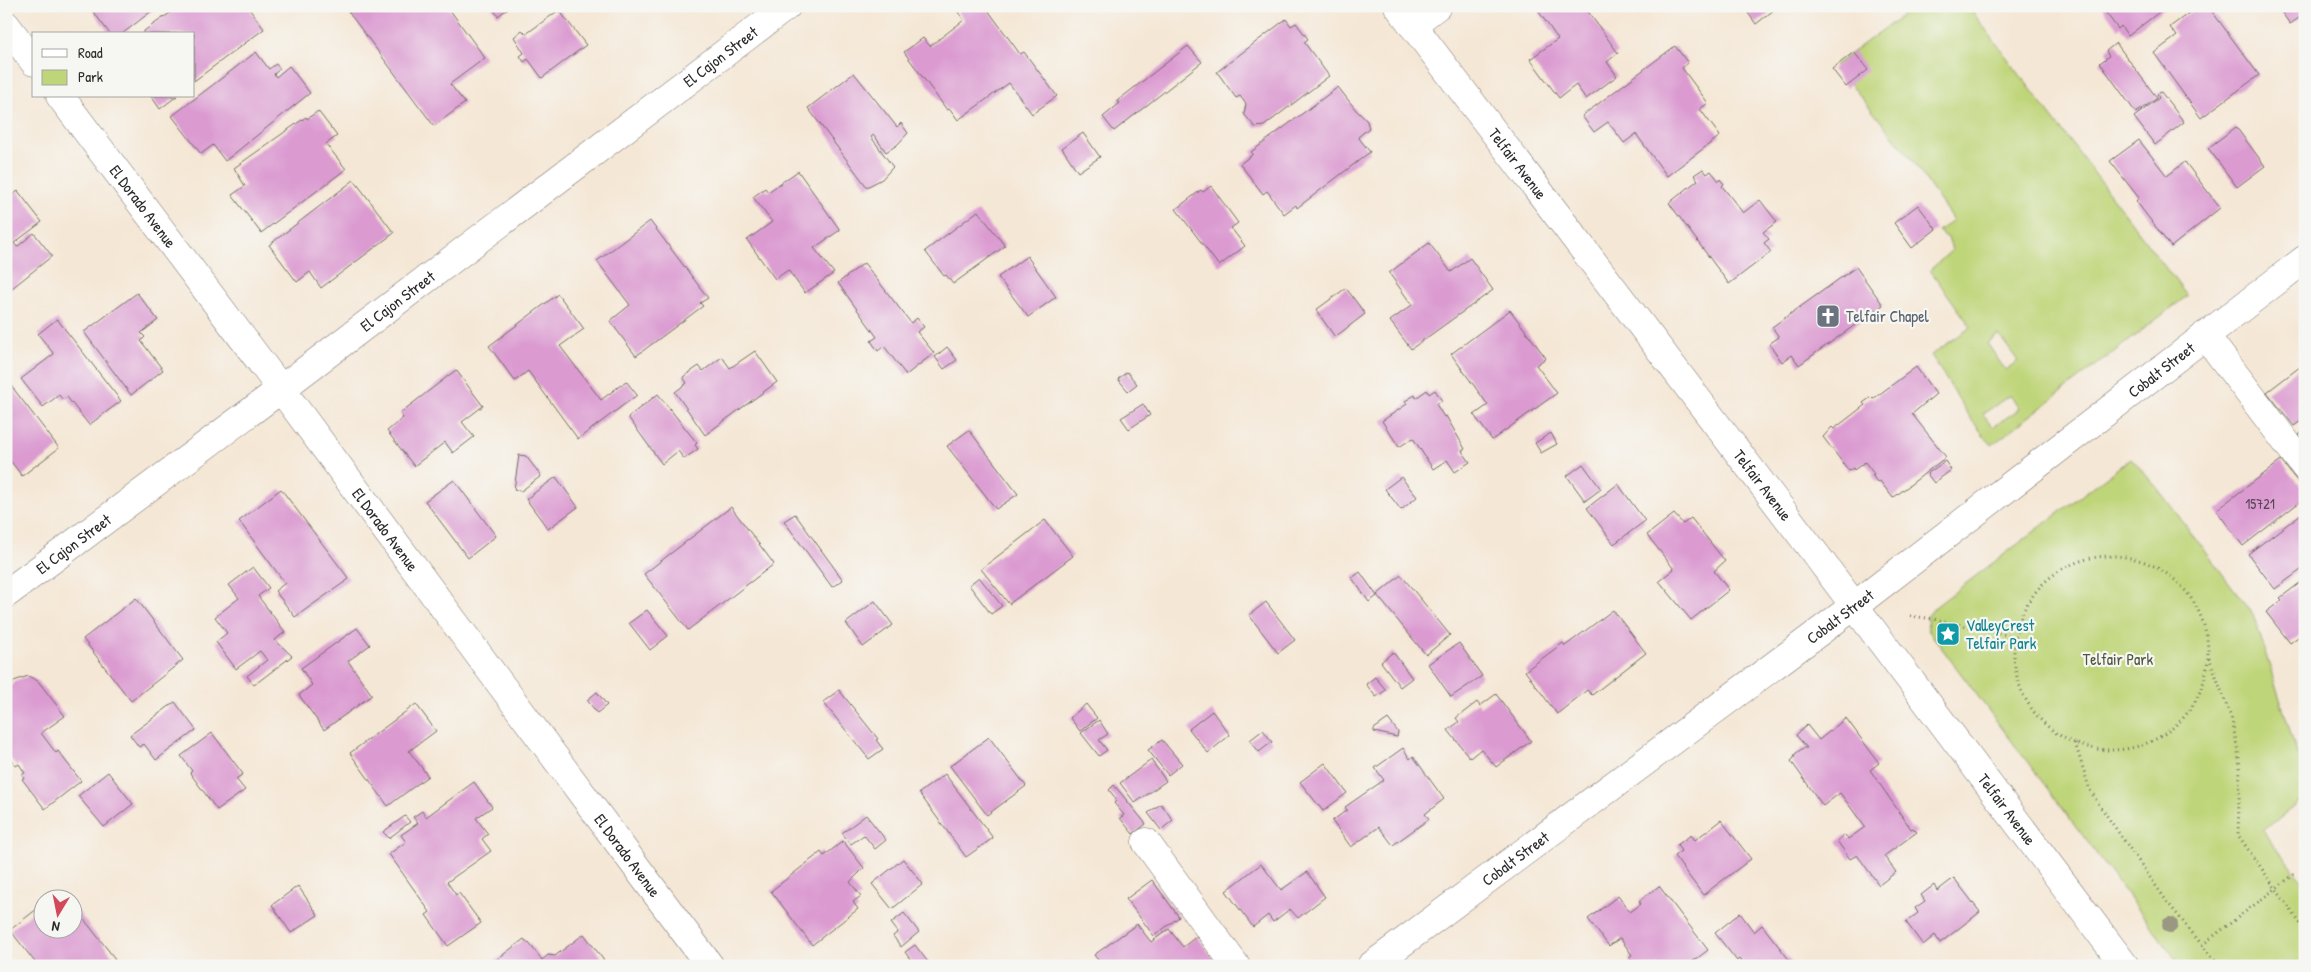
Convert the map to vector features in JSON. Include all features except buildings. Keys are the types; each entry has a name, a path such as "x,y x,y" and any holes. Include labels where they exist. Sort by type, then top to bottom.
{"street":[{"name":"El Cajon Street","path":"6,594 281,389 787,6"},
{"path":"1405,16 1437,6"},
{"name":"Telfair Avenue","path":"1405,16 2125,966"},
{"path":"6,25 32,59"},
{"name":"El Dorado Avenue","path":"62,98 281,389 710,966"},
{"name":"Cobalt Street","path":"1371,966 1854,606 2205,334 2305,260"},
{"path":"2205,334 2305,467"},
{"path":"1146,842 1236,966"}],"path":[{"path":"2117,557 2135,560 2152,566 2168,575 2181,587 2193,601 2201,617 2207,634 2208,655 2207,670 2199,695 2184,718 2170,731 2153,741 2124,749 2094,748 2075,743 2049,728 2027,701 2021,688 2016,668 2016,637 2021,620 2030,602 2042,586 2057,574 2073,565 2090,559 2117,557"},
{"path":"1910,616 1934,619 2016,637"},
{"path":"2208,655 2232,720 2238,751 2240,766 2238,835 2305,930"},
{"path":"2075,743 2090,790 2100,806 2168,903 2219,966"},
{"path":"2202,945 2296,873"}],"green space":[{"path":"1915,6 1968,6 2187,296 1992,445 1973,422 1931,355 1971,327 1930,270 1952,250 1948,238 1938,231 1953,220 1910,157 1835,65","holes":["1999,335 2018,361 2005,370 1987,343","2010,395 2019,409 1993,427 1983,414"]},
{"name":"Telfair Park","path":"2131,458 2158,489 2253,614 2305,778 2305,797 2263,831 2305,884 2305,966 2181,966 1928,630 1927,617 1935,607"}],"place":[{"name":"Telfair Chapel","path":"1828,316"},
{"name":"ValleyCrest Telfair Park","path":"1948,634"}]}
